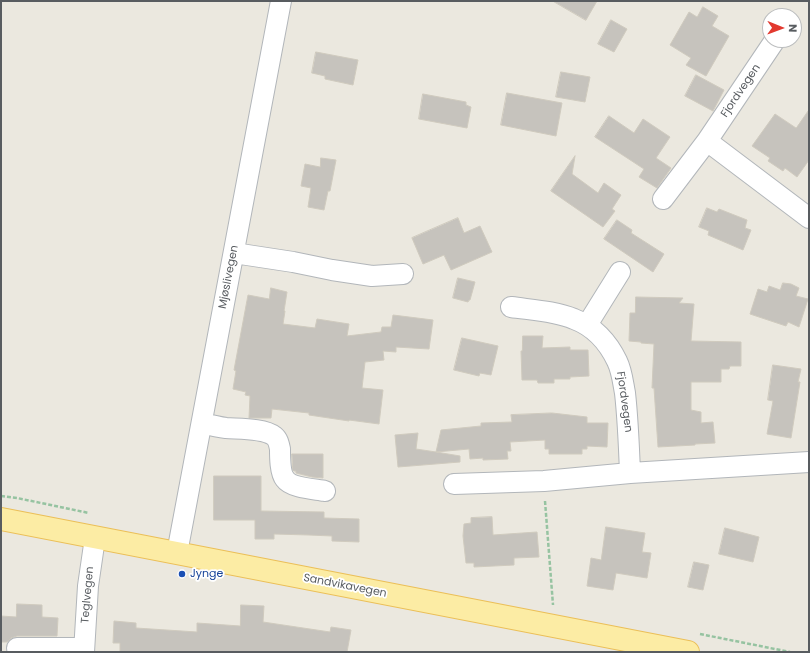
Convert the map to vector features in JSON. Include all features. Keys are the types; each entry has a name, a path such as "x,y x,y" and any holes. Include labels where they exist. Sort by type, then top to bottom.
{"main road":[{"name":"Sandvikavegen","path":"1,519 688,652"}],"street":[{"name":"Mjøslivegen","path":"177,553 281,1"},
{"name":"Fjordvegen","path":"663,199 707,141 770,48"},
{"path":"707,141 809,218"},
{"path":"234,253 372,276 403,274"},
{"path":"587,325 620,272"},
{"name":"Fjordvegen","path":"511,308 538,310 560,314 587,325 601,336 617,361 623,378 628,419 630,473"},
{"path":"202,423 211,426 256,430 272,434 278,441 284,479 289,483 325,490"},
{"path":"454,484 544,480 809,462"},
{"name":"Teglvegen","path":"84,650 88,586 95,538"},
{"path":"17,648 84,650"}],"path":[{"path":"544,480 553,605"}],"building":[{"path":"553,1 597,1 586,20"},
{"path":"703,7 718,16 712,26 729,36 706,76 686,65 691,58 670,45 689,12 697,17"},
{"path":"611,20 627,29 614,52 598,44"},
{"path":"316,52 358,60 353,85 325,79 325,76 312,73"},
{"path":"561,72 590,77 585,102 556,97"},
{"path":"696,75 724,90 713,111 685,96"},
{"path":"507,93 562,103 556,136 501,125"},
{"path":"423,94 466,102 466,105 471,107 467,128 419,119"},
{"path":"809,110 809,160 797,177 785,168 783,171 768,161 770,158 752,146 775,114 796,128"},
{"path":"609,116 634,133 643,119 670,137 656,158 671,168 657,188 639,177 644,169 595,137"},
{"path":"575,156 572,174 598,193 604,183 621,195 612,209 615,211 603,227 551,191"},
{"path":"321,158 336,160 330,191 328,191 324,210 308,207 311,188 301,186 305,164 320,167"},
{"path":"707,208 717,212 719,209 747,220 745,228 751,230 743,250 708,235 709,231 699,227"},
{"path":"458,218 464,233 480,226 492,252 451,270 444,255 423,264 412,238"},
{"path":"617,220 632,230 631,233 664,254 653,272 604,239"},
{"path":"458,278 475,282 470,300 468,302 453,298"},
{"path":"783,283 791,284 799,288 796,296 808,299 799,327 788,322 786,326 750,314 758,289 767,292 769,286 780,290"},
{"path":"271,288 287,292 283,324 315,328 317,319 349,324 347,336 381,332 382,327 391,327 393,315 433,320 429,349 396,347 396,352 383,351 384,360 365,362 362,388 383,390 379,424 272,409 271,418 249,418 250,396 245,395 246,392 233,389 236,371 234,370 248,295 269,299"},
{"path":"636,297 683,298 679,303 694,304 691,341 741,342 741,366 730,366 729,369 721,369 721,382 691,382 691,410 701,412 701,423 713,422 715,443 658,447 654,388 652,388 654,344 629,341 630,313 635,313"},
{"path":"523,336 543,336 542,348 570,347 570,350 588,350 589,376 570,377 570,379 554,379 554,383 538,383 537,380 522,380 521,351"},
{"path":"462,338 498,346 491,375 480,373 479,376 454,370"},
{"path":"773,365 801,369 791,438 767,434 773,401 768,400"},
{"path":"552,413 587,417 587,423 608,423 607,447 587,446 587,449 582,449 582,454 549,454 549,449 545,449 545,440 510,442 511,451 507,451 508,459 470,459 469,449 436,452 441,430 481,426 481,423 512,422 511,415"},
{"path":"418,433 416,449 460,456 460,462 398,467 395,435"},
{"path":"292,454 323,454 323,478 296,473 296,471 293,470"},
{"path":"214,476 261,476 261,511 324,512 324,518 359,519 359,542 332,541 332,536 309,535 274,534 274,539 255,539 255,520 214,520"},
{"path":"492,517 493,535 537,532 539,557 514,558 514,565 474,567 474,563 466,563 463,536 464,524 471,523 471,518"},
{"path":"606,527 645,533 642,552 651,553 647,578 616,573 613,590 587,586 591,558 601,560"},
{"path":"725,528 759,537 753,562 719,554"},
{"path":"694,562 709,565 703,590 688,587"},
{"path":"17,604 42,605 42,617 58,618 57,636 17,636 11,638 7,642 1,642 1,616 16,617"},
{"path":"241,605 264,606 263,622 330,632 331,627 351,630 347,652 120,652 120,643 113,643 114,621 136,623 136,628 197,632 197,623 240,626"}],"place":[{"name":"Jynge","path":"182,574"}]}
